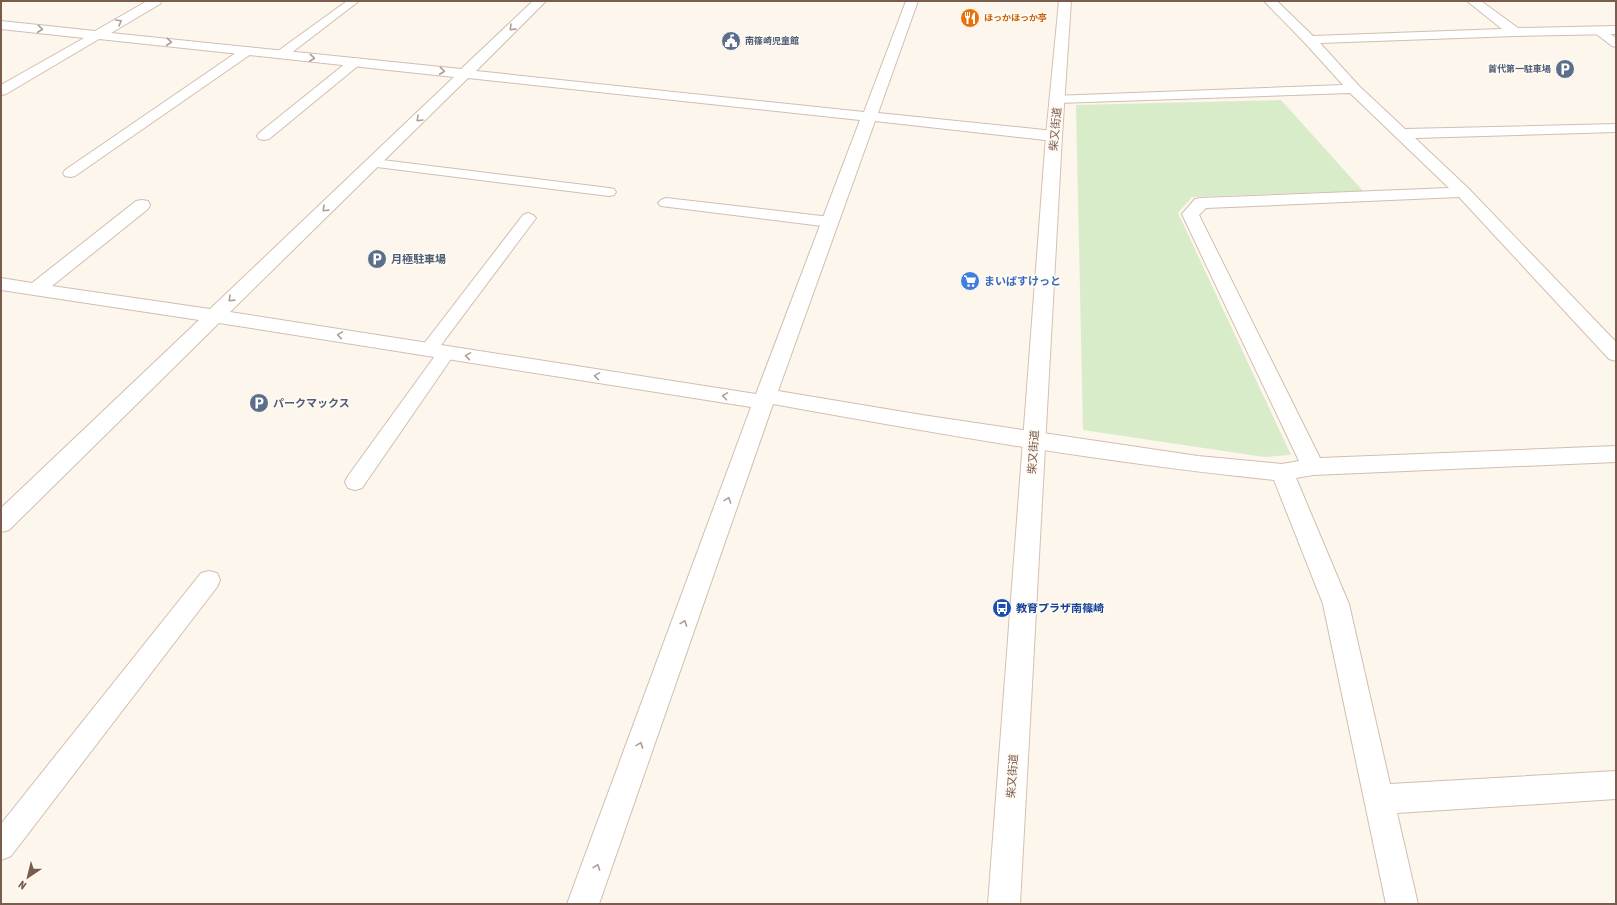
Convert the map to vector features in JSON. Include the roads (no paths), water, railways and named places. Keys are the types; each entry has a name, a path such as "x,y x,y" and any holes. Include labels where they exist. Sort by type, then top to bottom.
{"street":[{"path":"1,91 156,1"},
{"path":"1,523 540,1"},
{"path":"583,904 765,399 912,1"},
{"name":"柴又街道","path":"1004,904 1054,136 1065,1"},
{"path":"1270,1 1310,40 1354,89 1463,192 1616,354"},
{"path":"1473,1 1515,32"},
{"path":"1,25 1054,136"},
{"path":"1310,40 1515,32 1616,30"},
{"path":"1058,99 1354,89"},
{"path":"1400,134 1615,129"},
{"path":"1313,467 1190,214 1201,203 1463,192"},
{"path":"36,289 142,205"},
{"path":"1,284 438,351 1198,464 1282,472 1313,467 1616,454"},
{"path":"1282,472 1336,604 1402,904"},
{"path":"1379,799 1616,785"}],"lane":[{"path":"282,54 354,1"},
{"path":"1599,31 1616,43"},
{"path":"70,173 247,51"},
{"path":"264,136 355,62"},
{"path":"374,163 609,192"},
{"path":"666,202 830,222"},
{"path":"355,482 438,351 528,218"},
{"path":"1,846 209,580"}],"place":[{"name":"ほっかほっか亭","path":"970,18"},
{"name":"南篠崎児童館","path":"731,41"},
{"name":"首代第一駐車場","path":"1565,69"},
{"name":"月極駐車場","path":"377,259"},
{"name":"まいばすけっと","path":"970,281"},
{"name":"パークマックス","path":"259,403"},
{"name":"教育プラザ南篠崎","path":"1002,608"}]}
